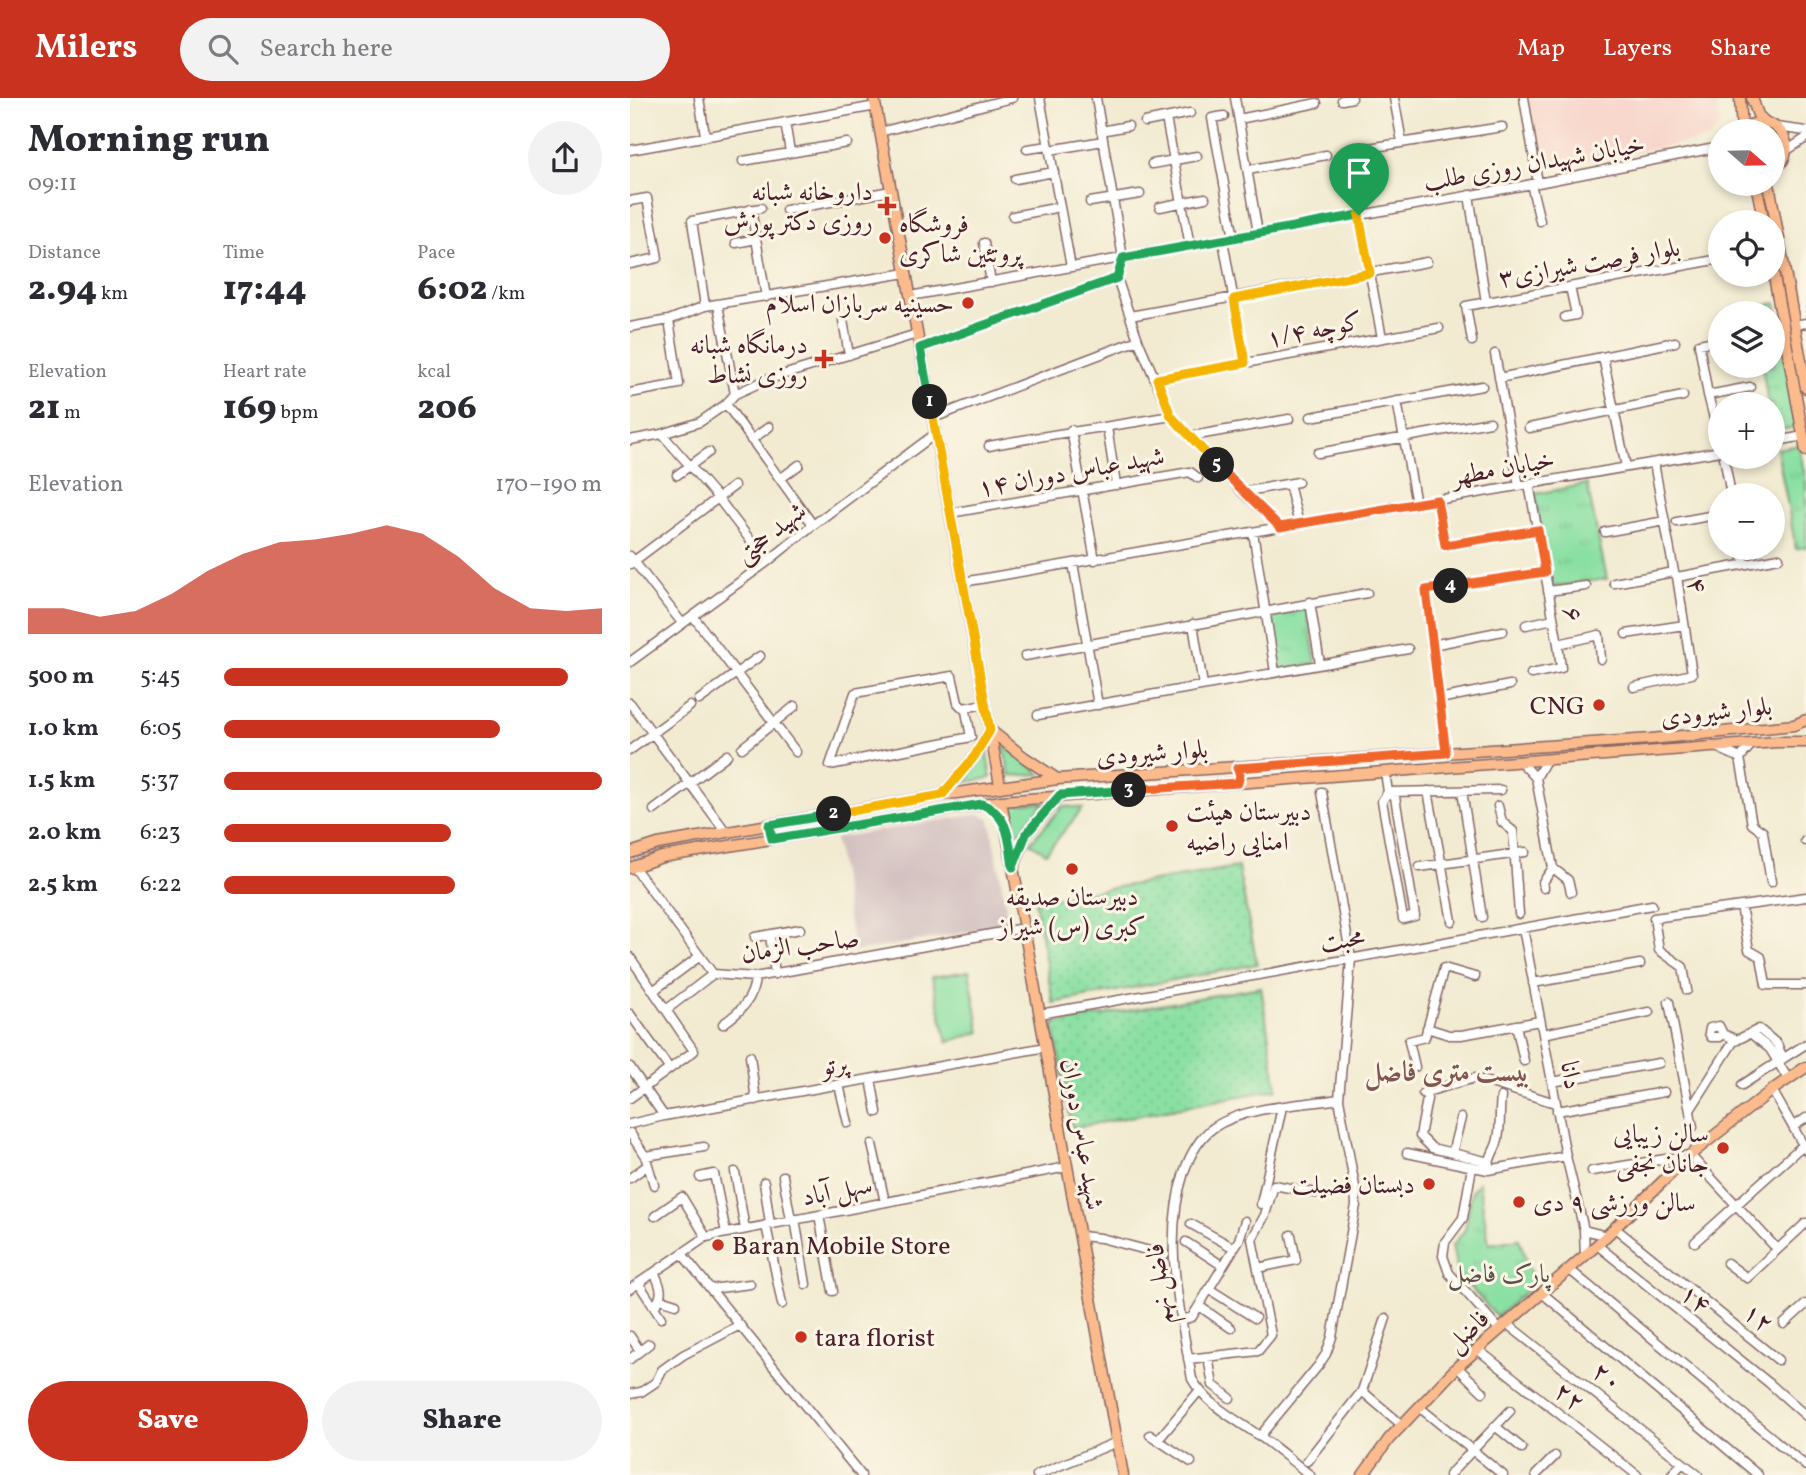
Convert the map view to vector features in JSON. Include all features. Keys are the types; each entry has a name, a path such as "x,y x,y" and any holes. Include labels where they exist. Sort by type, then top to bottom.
{"main road":[{"path":"1740,98 1741,119"},
{"path":"1752,98 1758,115 1763,119"},
{"path":"875,102 1000,785"},
{"path":"1785,144 1785,154"},
{"path":"1771,196 1806,388"},
{"path":"1776,287 1806,451"},
{"name":"بلوار شیرودی","path":"630,853 658,844 1000,785 1651,739 1784,726 1806,720"},
{"path":"990,730 1058,779"},
{"path":"942,795 974,757 990,730"},
{"name":"بلوار شیرودی","path":"632,867 662,857 1001,801 1806,742"},
{"path":"1250,766 1248,775 1251,782"},
{"path":"1237,768 1240,775 1238,783"},
{"path":"1013,867 1026,834 1060,795"},
{"name":"شهید عباس دوران","path":"1001,801 1123,1475"},
{"path":"982,804 995,811 1005,822"},
{"path":"769,825 772,839"},
{"name":"فاضل","path":"1363,1475 1389,1439 1457,1367 1570,1270 1690,1155 1772,1090 1806,1067"}],"street":[{"path":"699,98 705,135"},
{"path":"880,132 1012,98"},
{"path":"1040,98 1071,267"},
{"path":"1096,98 1123,258 1117,278 1138,341 1171,416 1242,492 1280,527"},
{"path":"1236,98 1258,233"},
{"path":"1342,100 1352,98"},
{"path":"1394,98 1402,142"},
{"path":"1524,98 1540,221"},
{"path":"630,150 875,102"},
{"path":"1239,118 1317,103"},
{"path":"1145,122 1190,114"},
{"path":"1224,116 1212,118 1234,238"},
{"path":"1166,118 1190,246"},
{"path":"785,121 790,152"},
{"path":"1101,131 1128,126"},
{"path":"1350,151 1502,127"},
{"path":"1785,127 1806,131"},
{"path":"1786,151 1806,138"},
{"path":"1027,149 1103,141"},
{"path":"1217,142 1229,141"},
{"path":"743,161 847,143"},
{"name":"خیابان شهیدان روزی طلب","path":"910,296 1708,151"},
{"path":"1248,170 1326,155"},
{"path":"1153,164 1197,156"},
{"path":"1015,179 1054,173"},
{"path":"1226,189 1237,187"},
{"path":"786,210 891,191"},
{"path":"1090,202 1140,194"},
{"path":"1469,195 1486,302"},
{"path":"630,201 647,198 658,258 630,264"},
{"path":"1160,207 1205,198"},
{"path":"1013,216 1060,206"},
{"path":"705,306 692,221 756,209 756,239 766,297"},
{"path":"1359,215 1382,338"},
{"path":"736,243 756,239"},
{"path":"1223,240 1245,363"},
{"path":"984,243 991,282"},
{"name":"۳بلوار فرصت شیرازی","path":"1472,341 1466,306 1708,261"},
{"path":"1130,316 1427,262"},
{"path":"630,327 669,320 705,306 906,273"},
{"path":"920,348 1117,278"},
{"path":"1565,317 1576,315 1570,287"},
{"path":"718,305 735,394"},
{"path":"630,393 679,384 669,320"},
{"path":"843,320 849,355"},
{"path":"1794,325 1806,323"},
{"name":"کوچه ۱/۴","path":"1157,379 1439,328"},
{"path":"630,440 662,434 700,422 726,404 735,394 766,380 917,334"},
{"path":"933,418 1138,341"},
{"path":"1499,378 1675,342"},
{"path":"1708,342 1699,344 1708,395"},
{"path":"1495,354 1519,486"},
{"path":"1603,357 1626,467"},
{"path":"1311,417 1482,386"},
{"path":"1724,392 1750,387"},
{"path":"1529,428 1683,396"},
{"path":"1397,401 1416,504"},
{"path":"726,404 813,525"},
{"path":"989,446 1071,430 1171,416"},
{"path":"1192,436 1289,419"},
{"path":"1318,453 1490,422"},
{"path":"751,440 769,427"},
{"path":"1107,427 1116,485"},
{"path":"1071,430 1095,559"},
{"path":"662,434 718,498 767,562"},
{"name":"شهید حجتی","path":"630,662 935,434"},
{"path":"1785,440 1803,436"},
{"path":"677,475 709,452"},
{"name":"خیابان مطهر","path":"962,582 1708,453"},
{"name":"۴","path":"1634,687 1692,674 1654,463"},
{"path":"780,479 799,465"},
{"name":"شهید عباس دوران ۱۴","path":"950,513 1190,472 1198,478"},
{"path":"1242,492 1294,483 1299,524"},
{"name":"۶","path":"1529,484 1558,644 1599,635 1601,659"},
{"path":"682,623 631,560 734,486"},
{"path":"1437,500 1445,545 1538,530"},
{"path":"1677,522 1708,516"},
{"path":"1605,532 1665,521"},
{"path":"1253,532 1275,673"},
{"path":"1614,583 1765,560"},
{"path":"1073,563 1098,705"},
{"path":"1446,753 1426,590 1545,572"},
{"path":"1548,591 1586,586"},
{"path":"1025,656 1367,593"},
{"path":"1310,603 1320,664"},
{"path":"693,616 796,751"},
{"path":"1526,625 1553,619"},
{"path":"1193,624 1203,685"},
{"path":"1626,634 1684,625"},
{"path":"1432,645 1503,631"},
{"path":"1531,674 1561,667 1558,644"},
{"path":"1038,715 1408,649"},
{"path":"699,700 760,656"},
{"path":"952,676 958,704 962,708 966,711 971,737 830,765 855,693 952,676"},
{"path":"1439,699 1510,685"},
{"path":"630,703 726,832"},
{"path":"962,708 985,704"},
{"path":"630,750 690,706"},
{"path":"742,748 795,706"},
{"path":"1740,758 1752,744"},
{"path":"1716,747 1740,758"},
{"path":"654,810 726,755"},
{"path":"1740,758 1752,824 1763,832 1771,882"},
{"path":"1536,778 1546,760"},
{"path":"1521,762 1536,778 1553,868 1568,880 1571,892"},
{"path":"1385,772 1388,792 1382,801 1403,919 1415,916 1395,797 1388,792"},
{"path":"1388,792 1501,790"},
{"path":"1428,791 1452,921"},
{"path":"1462,791 1482,916"},
{"path":"1260,1436 1326,1354 1332,1337 1356,1205 1339,1099 1351,958 1321,792"},
{"path":"1498,806 1502,822 1513,831 1520,853 1520,914"},
{"path":"1420,867 1520,853"},
{"name":"صاحب الزمان","path":"632,867 713,974 755,977 1024,928"},
{"path":"1545,888 1543,882 1553,868"},
{"path":"1687,990 1683,967 1659,950 1654,918 1806,897"},
{"name":"محبت","path":"1040,1014 1652,905"},
{"path":"1741,906 1748,950 1761,957 1766,985 1806,985"},
{"name":"دانا","path":"1523,928 1556,1107 1584,1230 1585,1256"},
{"path":"755,937 800,929"},
{"path":"770,935 775,974"},
{"path":"653,990 700,956"},
{"path":"630,957 694,1051 630,1098"},
{"path":"1533,983 1640,964"},
{"path":"1415,1067 1409,1041 1425,1037 1444,968 1475,976"},
{"path":"666,1010 713,974"},
{"path":"723,1024 737,1015 748,1002 755,987 755,977"},
{"path":"1670,1002 1693,1127"},
{"path":"1543,1034 1648,1012"},
{"path":"630,1014 669,1068"},
{"path":"1427,1028 1449,1035 1461,1035 1540,1021"},
{"path":"1516,1025 1524,1061"},
{"path":"1690,1110 1733,1042 1759,1028 1777,1044 1788,1079"},
{"path":"1750,1033 1767,1045 1780,1060"},
{"path":"1723,1034 1737,1040"},
{"path":"1742,1085 1806,1044"},
{"name":"پرتو","path":"630,1124 1046,1048"},
{"path":"750,1056 756,1100"},
{"path":"1552,1082 1659,1063"},
{"path":"630,1068 664,1116"},
{"path":"1489,1166 1432,1149 1420,1136 1425,1096 1475,1078 1556,1107 1664,1092"},
{"path":"871,1079 877,1112"},
{"path":"839,1085 848,1124"},
{"path":"1695,1242 1804,1148 1772,1090"},
{"path":"1489,1166 1489,1156 1497,1146 1501,1097"},
{"name":"فاضل نهم","path":"1199,1391 1192,1379 1188,1359 1172,1252 1173,1222 1188,1160 1199,1141 1214,1128 1231,1119 1282,1107 1339,1099"},
{"path":"1261,1204 1282,1107"},
{"path":"1452,1153 1461,1118"},
{"path":"1793,1127 1806,1118"},
{"path":"630,1133 647,1161 654,1185"},
{"path":"872,1144 885,1202"},
{"path":"630,1178 647,1161 704,1147"},
{"path":"1407,1153 1472,1167 1566,1156"},
{"path":"1592,1171 1690,1155 1777,1249"},
{"name":"سهل آباد","path":"630,1289 706,1237 1067,1167"},
{"name":"۲۰","path":"1472,1167 1463,1217 1445,1242 1443,1256 1449,1273 1502,1326 1698,1475"},
{"path":"735,1172 745,1229"},
{"path":"700,1177 714,1174 726,1233"},
{"path":"783,1176 806,1284"},
{"path":"764,1182 768,1225 782,1304"},
{"path":"1188,1359 1258,1351 1271,1335 1252,1239 1265,1215 1274,1185 1316,1193"},
{"path":"655,1216 682,1197 706,1237"},
{"path":"819,1215 833,1291"},
{"path":"1182,1320 1192,1317 1234,1248 1245,1221"},
{"path":"1727,1263 1745,1279 1806,1223"},
{"path":"1191,1224 1234,1248"},
{"name":"۱۲","path":"1615,1228 1778,1360"},
{"path":"1584,1230 1607,1236"},
{"path":"1258,1268 1296,1260 1291,1235"},
{"path":"1080,1236 1101,1238 1165,1255"},
{"path":"1185,1242 1223,1266"},
{"name":"۱۴","path":"1597,1245 1769,1383 1806,1416"},
{"path":"683,1255 862,1475"},
{"path":"1570,1270 1806,1466"},
{"path":"655,1274 662,1291 657,1303"},
{"path":"710,1289 750,1283"},
{"path":"639,1284 657,1303 661,1318"},
{"path":"1209,1289 1255,1318"},
{"path":"1542,1293 1758,1475"},
{"path":"657,1303 676,1304"},
{"path":"1784,1324 1806,1304"},
{"path":"1199,1306 1231,1328"},
{"path":"1307,1461 1362,1391 1386,1318"},
{"path":"630,1394 641,1392 656,1382 662,1370 683,1355 740,1325"},
{"path":"630,1336 640,1352"},
{"path":"630,1359 649,1344"},
{"name":"۲۲","path":"1478,1349 1637,1475"},
{"path":"1208,1357 1213,1385 1230,1398"},
{"path":"1457,1367 1483,1392"},
{"path":"1158,1440 1199,1391 1210,1402 1310,1475"},
{"path":"1362,1391 1402,1425"},
{"path":"1419,1407 1503,1475"},
{"path":"1449,1475 1510,1410"},
{"path":"1495,1426 1522,1448"},
{"path":"1150,1435 1191,1462"},
{"path":"1037,1475 1117,1442"},
{"path":"1536,1475 1555,1456"},
{"path":"1671,1475 1683,1463"}],"shaded area":[{"path":"1527,98 1715,98 1719,119 1708,119 1708,139 1540,168"},
{"path":"979,814 990,819 1009,925 854,952 835,838"}],"green space":[{"path":"1785,354 1798,427 1785,429 1785,392 1766,392 1764,378 1785,378"},
{"path":"1799,445 1806,483 1806,547 1796,549 1781,469 1785,469 1785,448"},
{"path":"1587,484 1607,579 1551,587 1535,494"},
{"path":"1307,609 1316,664 1279,670 1271,616"},
{"path":"1003,745 1041,774 1010,776"},
{"path":"986,748 991,778 966,782"},
{"path":"1045,802 1017,836 1011,804"},
{"path":"1063,806 1083,808 1046,853 1030,843"},
{"path":"1238,867 1257,964 1053,1003 1035,901"},
{"path":"969,971 980,1032 947,1042 932,977"},
{"path":"1261,987 1277,1089 1072,1128 1053,1024"},
{"name":"پارک فاضل","path":"1479,1183 1489,1244 1519,1239 1534,1284 1497,1317 1458,1274 1452,1246 1465,1230 1472,1191"}],"place":[{"name":"داروخانه شبانه روزی دکتر پوزش","path":"887,206"},
{"name":"فروشگاه پروتئین شاکری","path":"885,238"},
{"name":"حسینیه سربازان اسلام","path":"968,303"},
{"name":"درمانگاه شبانه روزی نشاط","path":"824,359"},
{"name":"CNG","path":"1599,705"},
{"name":"دبیرستان هیئت امنایی راضیه","path":"1172,826"},
{"name":"دبیرستان صدیقه کبری (س) شیراز","path":"1072,869"},
{"name":"سالن زیبایی جانان نجفی","path":"1723,1148"},
{"name":"دبستان فضیلت","path":"1429,1184"},
{"name":"سالن ورزشی ۹ دی","path":"1519,1202"},
{"name":"Baran Mobile Store","path":"718,1245"},
{"name":"tara florist","path":"801,1337"}],"district":[{"name":"بیست متری فاضل","path":"1447,1071"}],"route":[{"path":"1359,215 1370,273 1234,299 1245,363 1157,379 1171,416 1242,492 1280,527 1437,500 1445,545 1538,530 1545,572 1426,590 1446,753 1237,768 1240,775 1238,783 1060,795 1026,834 1013,867 1005,822 995,811 982,804 772,839 769,825 942,795 974,757 990,730 920,348 1117,278 1123,258 1359,215"}]}
